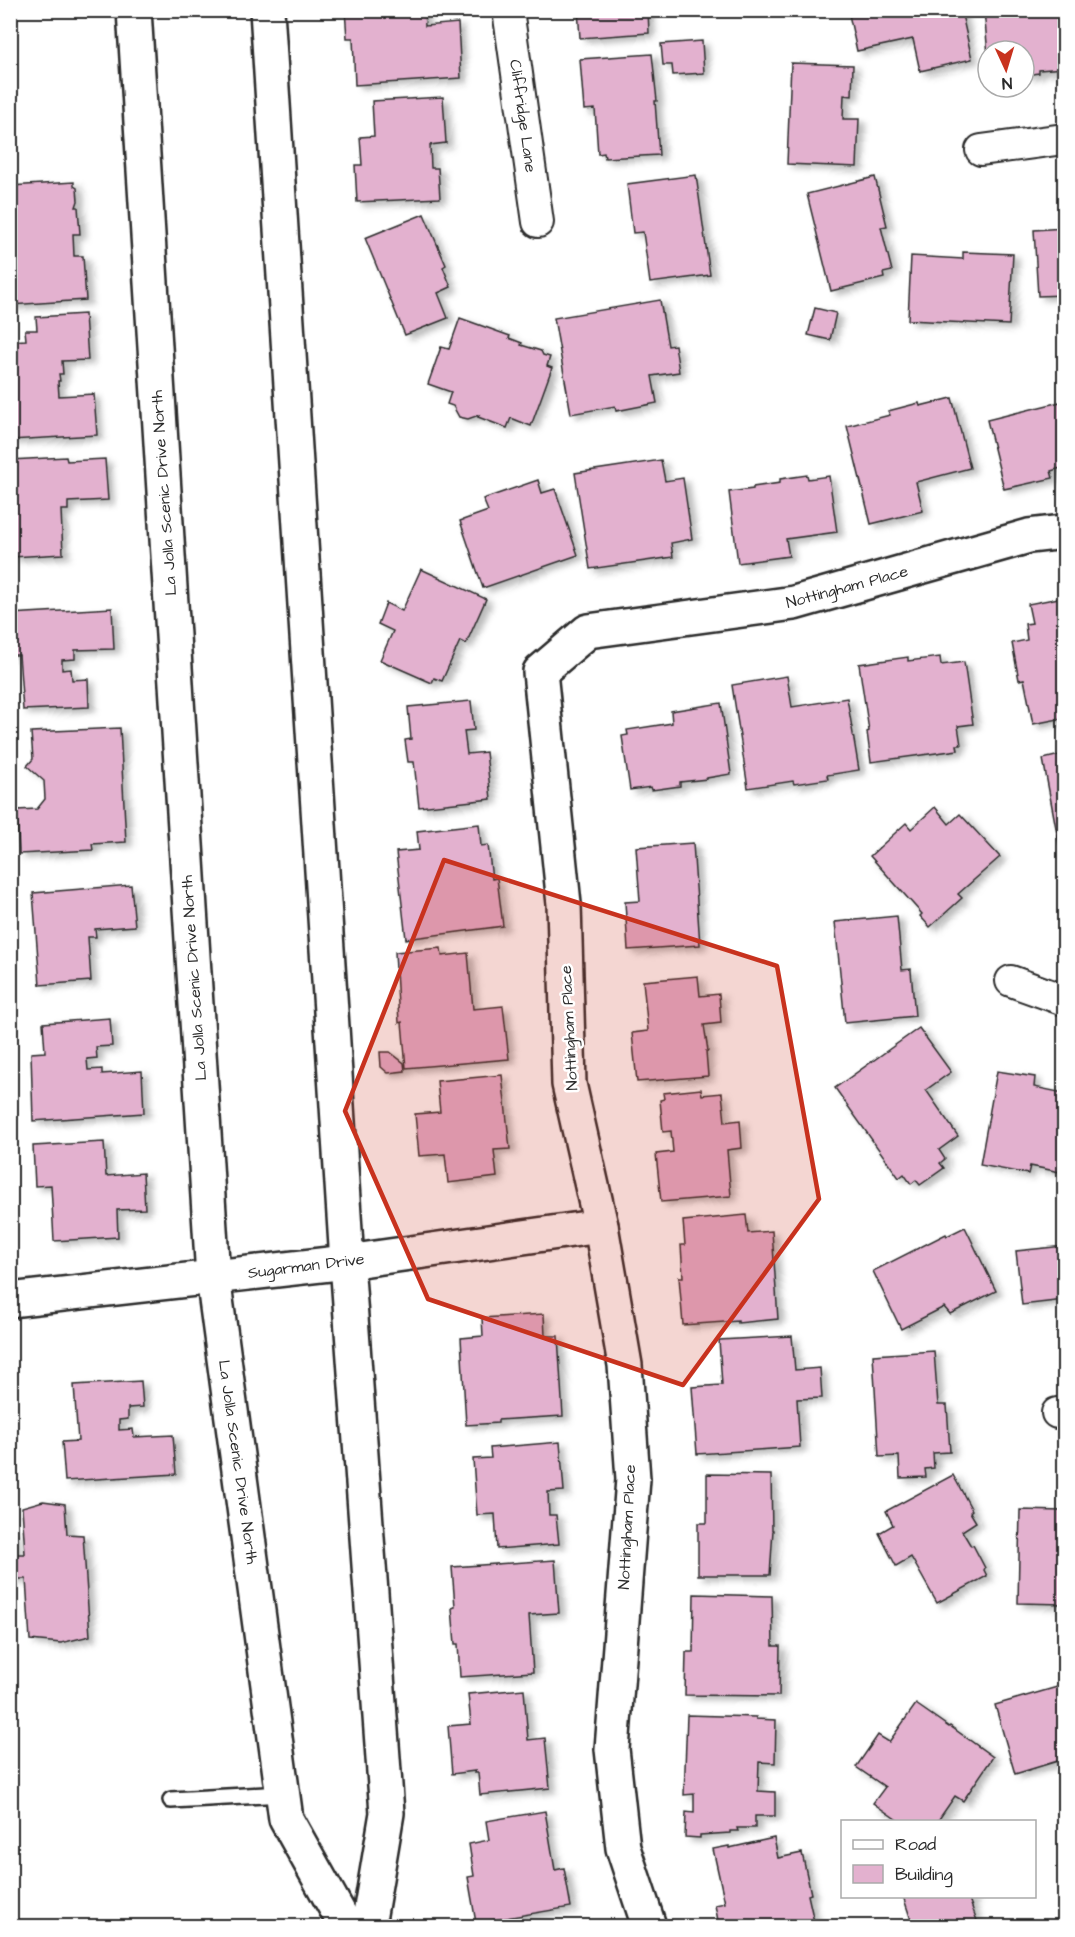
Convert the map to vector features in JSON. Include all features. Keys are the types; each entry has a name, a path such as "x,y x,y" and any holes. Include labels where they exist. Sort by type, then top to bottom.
{"main road":[{"name":"La Jolla Scenic Drive North","path":"134,10 213,1277 286,1819 346,1926"},
{"path":"267,10 347,1262 387,1813 368,1926"},
{"name":"Nottingham Place","path":"649,1926 623,1848 612,1749 633,1479 625,1365 601,1226 569,1084 564,904 540,672 588,631 794,603 1029,536 1065,532"},
{"name":"Sugarman Drive","path":"10,1300 347,1262 601,1226"}],"street":[{"name":"Cliffridge Lane","path":"508,10 538,222"},
{"path":"981,150 1065,139"},
{"path":"1011,981 1065,1000"}],"lane":[{"path":"171,1800 283,1794"}],"highlighted area":[{"path":"444,860 777,966 819,1199 683,1385 428,1299 345,1111"}],"building":[{"path":"345,10 424,10 425,26 458,23 461,78 355,85 353,38 347,38"},
{"path":"578,10 648,10 649,33 580,38"},
{"path":"848,10 961,10 972,59 920,71 913,39 857,51"},
{"path":"984,10 1064,10 1064,68 1039,70 1039,73 1036,73 1036,39 987,39"},
{"path":"702,41 704,73 673,75 672,65 663,65 661,44"},
{"path":"652,54 659,155 605,158 604,153 598,154 595,109 584,110 580,59"},
{"path":"791,63 853,65 852,96 844,95 843,119 859,119 857,167 787,164"},
{"path":"443,97 446,143 430,145 431,168 438,168 440,198 357,202 355,165 362,165 360,137 374,136 372,101"},
{"path":"696,175 710,275 650,283 643,232 633,233 627,184"},
{"path":"875,177 887,226 881,227 892,271 883,273 884,278 831,291 807,194"},
{"path":"74,182 77,188 76,207 78,207 80,234 73,234 74,256 83,256 86,300 10,305 10,186"},
{"path":"424,214 446,265 443,267 451,287 438,293 448,318 405,335 365,238"},
{"path":"1064,228 1064,295 1038,296 1034,230"},
{"path":"963,252 1013,254 1009,325 908,320 911,256 963,259"},
{"path":"660,300 668,346 675,345 679,372 652,376 657,403 616,411 615,406 571,414 554,318"},
{"path":"815,308 836,313 830,340 808,335"},
{"path":"85,314 88,360 62,361 63,374 59,374 60,381 58,381 59,396 94,394 97,435 10,440 10,341 26,340 25,330 37,330 36,317"},
{"path":"460,318 510,336 509,338 522,343 521,345 541,351 543,355 550,357 547,366 552,368 531,426 511,418 507,428 478,417 479,415 468,419 459,417 453,406 447,404 451,392 428,384 441,347 449,349"},
{"path":"952,398 970,468 916,482 923,511 871,524 847,426 890,415 888,411"},
{"path":"1064,401 1064,467 1051,471 1053,478 1004,489 987,420"},
{"path":"66,457 67,461 105,459 108,500 68,502 68,510 61,510 63,554 12,557 10,460"},
{"path":"661,460 665,481 683,478 692,539 671,543 673,557 590,569 575,473"},
{"path":"807,475 808,479 829,476 837,532 786,539 789,556 738,563 729,492 753,489 753,487 780,483 780,479"},
{"path":"538,480 542,493 555,489 578,555 483,588 460,521 488,511 483,499"},
{"path":"421,569 486,599 466,644 460,641 442,681 434,678 432,683 380,660 393,631 378,624 386,603 402,611"},
{"path":"1064,597 1064,718 1033,724 1024,679 1019,680 1012,643 1027,640 1025,624 1032,623 1028,604"},
{"path":"112,608 114,649 75,650 75,659 62,660 62,670 71,669 72,680 88,679 89,707 23,710 19,655 10,655 10,614"},
{"path":"908,657 908,661 940,657 941,665 964,662 973,724 958,726 961,745 957,745 958,750 871,762 859,664"},
{"path":"787,676 792,707 847,698 859,770 827,775 828,779 794,784 793,781 748,788 732,685"},
{"path":"471,701 474,730 464,731 467,754 486,752 491,799 419,807 414,762 408,762 405,740 411,739 408,707"},
{"path":"721,703 731,774 680,782 680,786 630,790 622,736 628,735 627,730 672,723 671,711"},
{"path":"120,728 126,842 92,844 93,850 19,854 17,810 37,809 45,799 44,781 27,766 33,759 31,732"},
{"path":"1064,754 1064,843 1059,844 1043,759"},
{"path":"935,807 949,824 960,814 1000,857 958,894 962,898 930,927 920,916 922,914 870,856 906,823 911,829"},
{"path":"479,824 481,846 488,845 492,879 497,878 503,926 406,939 396,852 419,850 417,831"},
{"path":"693,843 700,945 628,950 625,902 640,901 636,847"},
{"path":"131,885 135,926 95,929 96,937 88,937 91,981 40,985 33,893"},
{"path":"897,916 902,970 911,969 915,1016 845,1023 835,922"},
{"path":"441,948 442,956 468,953 473,1009 503,1006 509,1059 406,1068 402,1022 399,1023 395,952"},
{"path":"698,976 700,996 719,994 721,1023 704,1025 708,1051 706,1051 708,1076 637,1082 632,1033 648,1031 643,981"},
{"path":"110,1018 112,1046 96,1047 97,1058 87,1059 88,1070 102,1069 102,1074 142,1071 144,1113 33,1121 31,1053 45,1052 43,1023"},
{"path":"919,1028 951,1072 926,1090 958,1136 939,1150 945,1159 940,1163 944,1168 920,1185 916,1180 911,1184 904,1174 899,1178 835,1088"},
{"path":"380,1052 390,1052 404,1063 405,1071 388,1073 381,1067"},
{"path":"997,1071 1035,1077 1034,1087 1064,1093 1064,1152 1060,1172 1030,1166 1028,1174 980,1165"},
{"path":"502,1075 510,1149 494,1150 497,1177 448,1183 445,1154 419,1156 415,1114 440,1112 437,1081"},
{"path":"701,1089 702,1095 722,1093 725,1122 740,1120 742,1148 727,1150 731,1196 661,1202 656,1154 673,1152 671,1131 663,1132 660,1100 664,1099 663,1093"},
{"path":"104,1142 106,1176 143,1173 145,1209 117,1210 118,1237 54,1241 51,1185 35,1186 33,1146"},
{"path":"746,1215 748,1233 772,1231 778,1319 683,1325 679,1277 683,1277 681,1245 685,1245 683,1221"},
{"path":"965,1227 996,1291 950,1314 944,1307 901,1329 873,1271 946,1234 947,1236"},
{"path":"1064,1246 1064,1300 1022,1305 1016,1251"},
{"path":"544,1314 545,1336 558,1336 563,1416 498,1420 498,1423 466,1425 461,1338 483,1336 482,1318"},
{"path":"792,1336 795,1370 820,1368 822,1398 797,1399 800,1447 697,1454 692,1387 722,1385 719,1340"},
{"path":"934,1351 938,1405 947,1405 950,1452 933,1453 934,1468 925,1469 926,1477 900,1478 899,1456 879,1457 873,1355"},
{"path":"141,1381 143,1407 128,1408 128,1419 119,1420 119,1430 133,1429 134,1437 173,1435 176,1474 65,1481 62,1442 78,1441 74,1385"},
{"path":"560,1442 564,1491 548,1492 549,1515 556,1515 559,1544 497,1549 495,1514 477,1515 473,1459 491,1458 490,1448"},
{"path":"707,1474 771,1475 773,1530 770,1575 698,1575 698,1523 707,1523"},
{"path":"953,1475 976,1522 962,1531 971,1546 973,1545 987,1576 937,1603 911,1557 896,1566 879,1533 893,1525 886,1511"},
{"path":"43,1501 65,1504 67,1534 83,1535 90,1636 61,1643 30,1640 26,1579 10,1579 10,1530 14,1530 16,1554 25,1554 22,1507"},
{"path":"1020,1510 1063,1511 1064,1604 1018,1603"},
{"path":"555,1560 559,1613 529,1615 533,1672 460,1677 458,1644 455,1644 452,1608 455,1607 452,1567"},
{"path":"694,1594 772,1596 773,1646 780,1646 779,1696 685,1695 686,1652 693,1652"},
{"path":"1064,1685 1064,1749 1059,1751 1061,1760 1015,1774 995,1705"},
{"path":"524,1689 528,1740 545,1738 550,1788 480,1795 478,1773 474,1773 475,1771 452,1774 448,1726 471,1724 468,1694"},
{"path":"916,1704 993,1757 963,1801 955,1796 938,1820 897,1820 873,1803 885,1787 856,1767 878,1735 889,1742"},
{"path":"687,1715 756,1717 756,1719 776,1720 775,1763 759,1762 758,1791 775,1792 775,1816 755,1816 755,1828 737,1828 738,1831 700,1835 700,1838 685,1837 686,1812 694,1813 694,1794 684,1795"},
{"path":"545,1811 555,1870 564,1868 571,1907 476,1923 468,1877 474,1876 469,1844 489,1840 486,1821"},
{"path":"774,1838 778,1858 802,1853 815,1926 719,1926 715,1905 725,1903 713,1849 729,1846 729,1848"},
{"path":"904,1898 971,1898 969,1899 979,1926 913,1926"}]}
